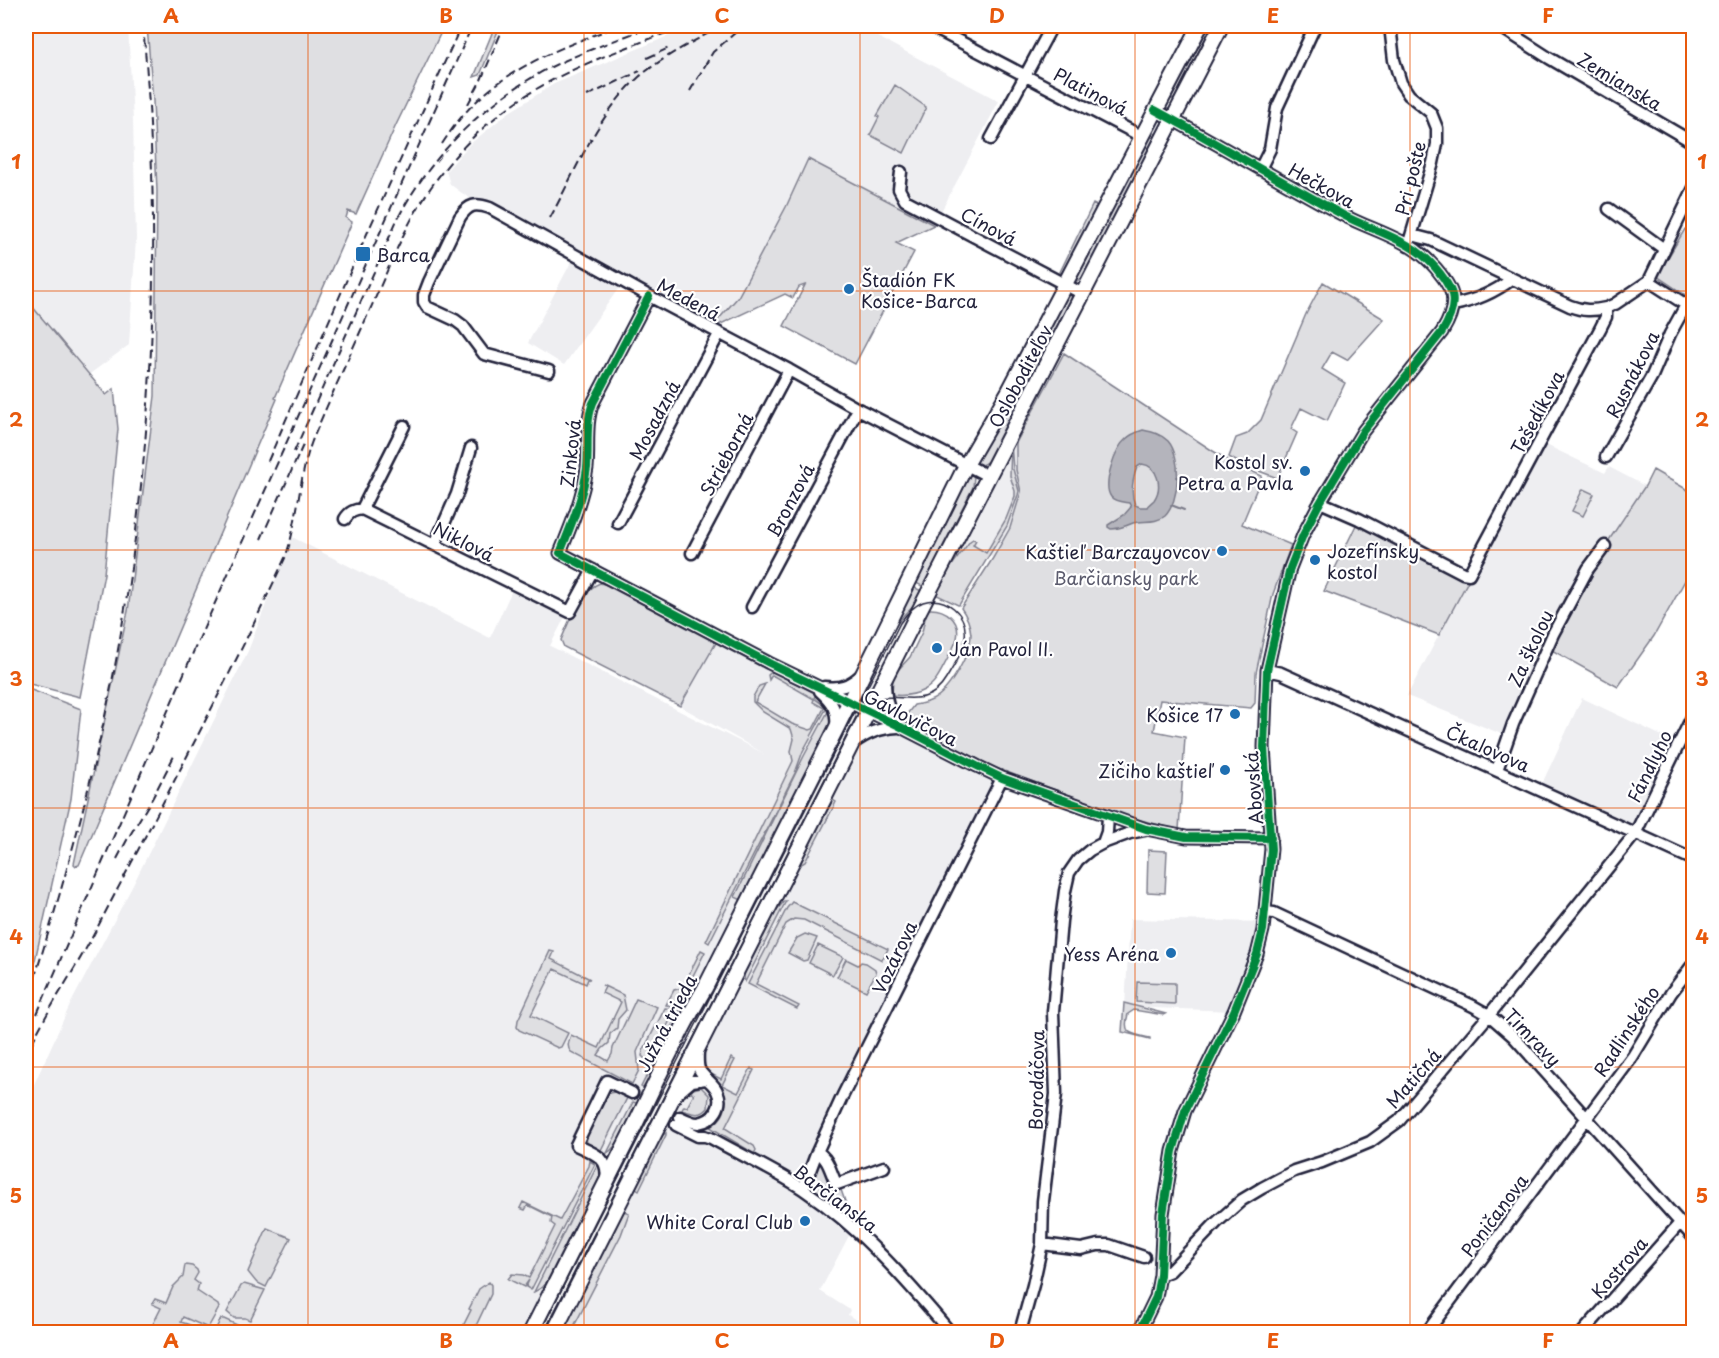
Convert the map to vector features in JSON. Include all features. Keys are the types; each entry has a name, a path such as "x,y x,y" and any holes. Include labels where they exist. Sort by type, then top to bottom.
{"main road":[{"name":"Osloboditeľov","path":"835,731 966,465 1009,391 1200,26"},
{"name":"Osloboditeľov","path":"851,745 1221,26"},
{"name":"Južná trieda","path":"531,1332 658,1075 709,980 835,731"},
{"path":"554,1332 851,745"}],"street":[{"name":"Platinová","path":"930,26 1141,136"},
{"name":"Platinová","path":"991,139 1052,26"},
{"path":"1260,168 1270,149 1277,108 1315,26"},
{"name":"Pri pošte","path":"1390,26 1394,60 1401,83 1408,95 1431,113 1437,128 1437,144 1433,163 1410,240"},
{"name":"Zemianska","path":"1499,26 1694,143"},
{"name":"Hečkova","path":"1155,110 1343,215 1410,240 1445,280 1452,292 1453,305"},
{"name":"Cínová","path":"901,172 899,189 905,200 1083,294"},
{"path":"1410,240 1431,240 1538,292 1584,311 1595,311 1615,304 1649,280 1694,188"},
{"name":"Medená","path":"549,371 484,354 463,326 427,307 424,302 429,282 466,209 480,205 858,409 988,476"},
{"path":"1608,209 1664,249"},
{"path":"1453,305 1477,298 1505,285 1512,279"},
{"path":"1649,280 1690,308"},
{"name":"Zinková","path":"560,553 577,508 587,468 589,413 649,296"},
{"name":"Abovská","path":"1139,1332 1156,1297 1160,1275 1163,1214 1173,1151 1185,1111 1225,1030 1262,937 1272,849 1264,747 1267,670 1290,568 1303,535 1320,502 1363,431 1446,325 1453,305"},
{"name":"Tešedíkova","path":"1320,502 1469,574 1600,329 1606,317 1606,308"},
{"name":"Rusnákova","path":"1606,457 1652,376 1670,334 1690,308"},
{"name":"Mosadzná","path":"618,523 719,334"},
{"name":"Strieborná","path":"692,553 789,370"},
{"name":"Bronzová","path":"752,607 858,409"},
{"path":"345,519 354,510 362,509 404,426"},
{"path":"435,544 457,494 471,448"},
{"name":"Niklová","path":"362,509 570,612 593,570"},
{"name":"Za školou","path":"1497,770 1513,724 1552,635 1588,569 1605,546"},
{"name":"Gavlovičova","path":"560,553 813,685 1002,778 1146,830 1186,837 1271,838"},
{"name":"Čkalovova","path":"1267,670 1281,673 1694,860"},
{"path":"813,685 843,687 862,675"},
{"path":"885,679 887,705 892,718 899,726"},
{"path":"813,685 828,699 835,710 837,720 835,731"},
{"name":"Fándlyho","path":"1635,834 1694,713"},
{"path":"851,745 873,731 899,726"},
{"name":"Vozárova","path":"803,1190 817,1152 843,1095 1002,778"},
{"path":"1103,843 1107,832 1108,816"},
{"name":"Borodáčova","path":"1020,1332 1042,1244 1043,1201 1056,1094 1053,1012 1065,891 1072,866 1090,850 1130,833 1146,830"},
{"name":"Matičná","path":"1160,1275 1170,1271 1216,1223 1242,1200 1294,1171 1370,1142 1399,1120 1489,1015 1635,834"},
{"name":"Timravy","path":"1266,912 1274,913 1489,1015 1513,1036 1694,1238"},
{"name":"Radlinského","path":"1587,1118 1633,1056 1671,993 1694,963"},
{"path":"675,1095 692,1081 706,1079 698,1065 698,1049"},
{"name":"Barčianska","path":"706,1079 713,1084 719,1096 717,1110 712,1117 698,1123 678,1121 698,1136 711,1138 803,1190 872,1245 910,1284 950,1332"},
{"path":"604,1186 606,1170 604,1161 576,1145 607,1081 632,1093"},
{"name":"Poničanova","path":"1427,1332 1587,1118"},
{"path":"600,1157 614,1153 628,1139"},
{"path":"817,1152 823,1155 837,1184 884,1167"},
{"name":"Kostrova","path":"1583,1332 1680,1223"},
{"path":"1042,1244 1081,1249 1109,1245 1144,1257"}],"shaded area":[{"path":"26,26 128,26 136,239 129,345 26,421"},
{"path":"692,26 857,26 999,101 934,225 808,159 786,207 738,297 710,329 623,282 564,365 528,343 575,255 480,205 450,184 446,171 470,144 508,113 554,84"},
{"path":"1143,430 1160,435 1173,448 1177,468 1174,500 1165,516 1161,518 1111,529 1108,525 1124,515 1131,507 1129,503 1117,501 1111,497 1108,484 1111,467 1122,444 1130,436","holes":["1142,464 1152,469 1157,478 1157,495 1147,507 1140,507 1135,505 1133,500 1133,481 1137,467"]},
{"path":"1009,435 1018,439 1015,458 1021,492 1010,528 993,558 986,553 943,579"},
{"path":"1540,442 1605,473 1609,467 1645,486 1588,569 1509,737 1407,696"},
{"path":"292,537 490,638 513,588 567,613 550,646 765,754 680,706 717,641 813,685 835,710 531,1332 26,1332 26,1102 70,1005 134,883 248,651"},
{"path":"1582,698 1679,744 1635,834 1539,790"},
{"path":"899,726 1002,778 803,1189 853,1228 820,1291 850,1310 848,1315 876,1332 554,1332 851,745"},
{"path":"1130,919 1264,922 1234,1011 1125,1007"}],"green space":[{"path":"147,26 444,26 356,214 348,211 346,218 352,222 275,398 277,399 79,865 76,866 74,864 128,611 155,396 157,191"},
{"path":"495,26 500,26 480,75 474,77"},
{"path":"1205,26 1216,26 1177,102 1169,97"},
{"path":"895,85 926,107 904,153 870,135 879,117 877,116"},
{"path":"1150,130 1159,136 1086,275 1077,281 1074,280"},
{"path":"808,159 934,225 896,243 914,252 855,364 784,326 805,285 799,287 793,298 785,294 710,329 738,297 786,207"},
{"path":"1093,204 1099,207 1066,271 1059,274"},
{"path":"1685,229 1693,234 1693,300 1657,276"},
{"path":"1323,282 1384,319 1347,360 1332,352 1322,369 1345,383 1327,421 1301,408 1291,429 1297,433 1280,472 1280,479 1243,465 1229,457 1236,438 1247,434 1261,420 1306,314"},
{"path":"1066,292 1071,294 1072,302 1051,344 1041,339"},
{"path":"26,299 106,395 114,389 118,429 104,574 80,697 26,683"},
{"path":"1040,341 1050,346 991,459 981,465 974,465 975,458"},
{"name":"Barčiansky park","path":"1064,353 1213,451 1262,476 1242,524 1291,545 1273,594 1256,673 1255,703 1251,708 1160,700 1154,731 1185,737 1179,830 1129,817 996,768 918,730 906,720 907,714 914,705 925,703 939,696 952,681 963,661 971,634 968,620 961,608 1010,528 1021,492 1016,470 1016,443"},
{"path":"1011,443 1018,495 1007,526 958,605 935,594 942,579 970,541 976,540 973,545 986,553 1006,519 1015,496 1010,476"},
{"path":"1653,470 1693,493 1693,566 1654,636 1618,687 1548,648 1605,546"},
{"path":"969,474 974,476 973,487 943,546 926,588 916,583 932,541"},
{"path":"1583,489 1594,494 1583,516 1572,511"},
{"path":"1359,519 1469,579 1439,635 1324,591"},
{"path":"600,583 611,586 717,641 680,706 564,647 561,640 576,607 587,592"},
{"path":"913,587 924,592 895,629 861,695 861,690"},
{"path":"929,609 935,609 951,616 958,632 955,644 932,684 913,694 892,695 893,678 910,657 922,632"},
{"path":"773,671 822,697 827,707 815,696 814,698 826,709 709,943 706,941 793,761 791,751 794,739 791,729 763,712 753,702 753,697 759,686 765,684 755,702 792,724 810,730 813,729 824,708 813,702 814,699 772,675 769,680 768,675"},
{"path":"26,688 81,709 71,799 26,994"},
{"path":"830,708 831,726 744,901 735,897 804,756"},
{"path":"847,720 849,720 698,1018 695,1016 657,1092 660,1093 539,1332 536,1332 656,1091"},
{"path":"833,800 836,802 805,862 798,866 793,874 807,845"},
{"path":"1148,850 1167,851 1165,893 1147,892"},
{"path":"786,901 745,982 745,969 756,941"},
{"path":"792,902 888,949 882,960 804,920 794,919 786,924 756,984 799,1006 797,1009 748,984"},
{"path":"805,934 817,938 807,960 803,961 788,953 797,938"},
{"path":"818,945 843,957 833,975 809,963"},
{"path":"701,950 705,952 677,1007 666,1005 674,990 682,988"},
{"path":"550,951 554,952 551,959 590,979 586,984 554,969 531,1015 568,1033 561,1047 558,1048 517,1027 518,1020"},
{"path":"846,959 858,965 861,962 866,963 875,969 876,973 866,991 837,977"},
{"path":"1137,982 1175,983 1175,1004 1136,1002"},
{"path":"602,985 623,995 626,1010 618,1019 617,1028 610,1034 609,1043 598,1055 608,1061 636,999 657,1007 637,1052 639,1070 632,1084 571,1052 569,1048 571,1035 599,1048 621,1002 602,993 605,987"},
{"path":"1124,1003 1166,1014 1134,1010 1128,1014 1126,1026 1128,1030 1150,1039 1122,1032"},
{"path":"665,1008 676,1009 651,1057 645,1059 642,1056 643,1051"},
{"path":"680,1009 686,1010 660,1062 643,1088 641,1087"},
{"path":"731,1058 735,1060 722,1085 738,1093 751,1068 754,1070 725,1128 754,1146 756,1150 753,1156 746,1152 747,1149 710,1127 723,1113 725,1099 718,1085 705,1071 721,1079"},
{"path":"701,1087 709,1095 708,1108 700,1113 685,1111 683,1115 680,1114 694,1094 691,1092 693,1089"},
{"path":"615,1092 627,1098 600,1152 587,1145 586,1134 606,1095"},
{"path":"633,1102 637,1103 624,1131 607,1153"},
{"path":"666,1133 639,1190 636,1188 643,1168"},
{"path":"590,1161 595,1164 531,1290 526,1287 529,1280 524,1287 508,1279 512,1274 529,1278 555,1226 551,1223 552,1217 528,1205 525,1210 520,1208 523,1202 560,1220"},
{"path":"818,1162 825,1165 834,1189 840,1187 846,1204 834,1209 811,1191 813,1175"},
{"path":"598,1164 601,1170 600,1176 547,1281 543,1287 534,1292"},
{"path":"624,1211 629,1213 621,1235 571,1332 560,1332 605,1242"},
{"path":"267,1228 291,1238 266,1287 256,1282 248,1272"},
{"path":"185,1265 197,1270 198,1273 194,1280 199,1284 197,1291 219,1308 208,1328 183,1317 181,1322 190,1325 186,1332 150,1330 161,1308 152,1304 155,1299 166,1303 173,1287 183,1277"},
{"path":"489,1282 491,1294 473,1332 460,1332 479,1289"},
{"path":"244,1284 265,1290 250,1320 234,1318 227,1312"},
{"path":"221,1319 246,1329 244,1332 214,1332"}],"waterway":[{"path":"1177,477 1187,479 1193,485"},
{"path":"1171,505 1184,510"},
{"path":"1166,574 1170,580"}],"tunnel":[{"path":"632,1093 680,1117"}],"tram line":[{"path":"540,1332 900,623 910,611 923,602 940,601 947,604 959,614 965,629 964,642 955,664 936,691 926,697 879,698 868,703 859,713 544,1332"}],"railway":[{"path":"26,1005 69,862 97,753 121,631 134,545 144,459 153,286 153,199 143,26"},
{"path":"268,461 461,26"},
{"path":"37,1014 195,648 472,26"},
{"path":"468,104 504,26"},
{"path":"442,144 469,108 511,75 563,47 618,26"},
{"path":"294,452 397,220 410,196 443,152 483,113 527,80 576,56 653,26"},
{"path":"26,1056 95,932 168,793 240,653 285,558 312,441 396,250 425,196 460,150 503,111 519,100 579,67 685,26"},
{"path":"550,218 589,143 624,92 659,62 722,26"},
{"path":"690,91 713,52 743,26"},
{"path":"647,58 671,47"},
{"path":"587,96 640,71"},
{"path":"261,539 303,445"},
{"path":"117,859 175,754"},
{"path":"26,1027 36,1002"}],"cycle path":[{"path":"1139,1332 1156,1297 1160,1275 1163,1214 1173,1151 1185,1111 1234,1011 1257,954 1263,930 1271,849 1264,747 1267,670 1290,568 1318,506 1363,431 1442,332 1453,305 1450,289 1440,273 1427,259 1408,245 1343,215 1155,110"},
{"path":"649,296 593,403 588,427 588,460 583,490 560,553 769,663 1002,778 1146,829 1186,837 1271,838"}],"place":[{"name":"Barca","path":"363,254"},
{"name":"Štadión FK Košice-Barca","path":"849,289"},
{"name":"Kostol sv. Petra a Pavla","path":"1305,471"},
{"name":"Kaštieľ Barczayovcov","path":"1222,551"},
{"name":"Jozefínsky kostol","path":"1315,560"},
{"name":"Ján Pavol II.","path":"937,648"},
{"name":"Košice 17","path":"1235,714"},
{"name":"Zičiho kaštieľ","path":"1225,770"},
{"name":"Yess Aréna","path":"1171,953"},
{"name":"White Coral Club","path":"805,1221"}]}
